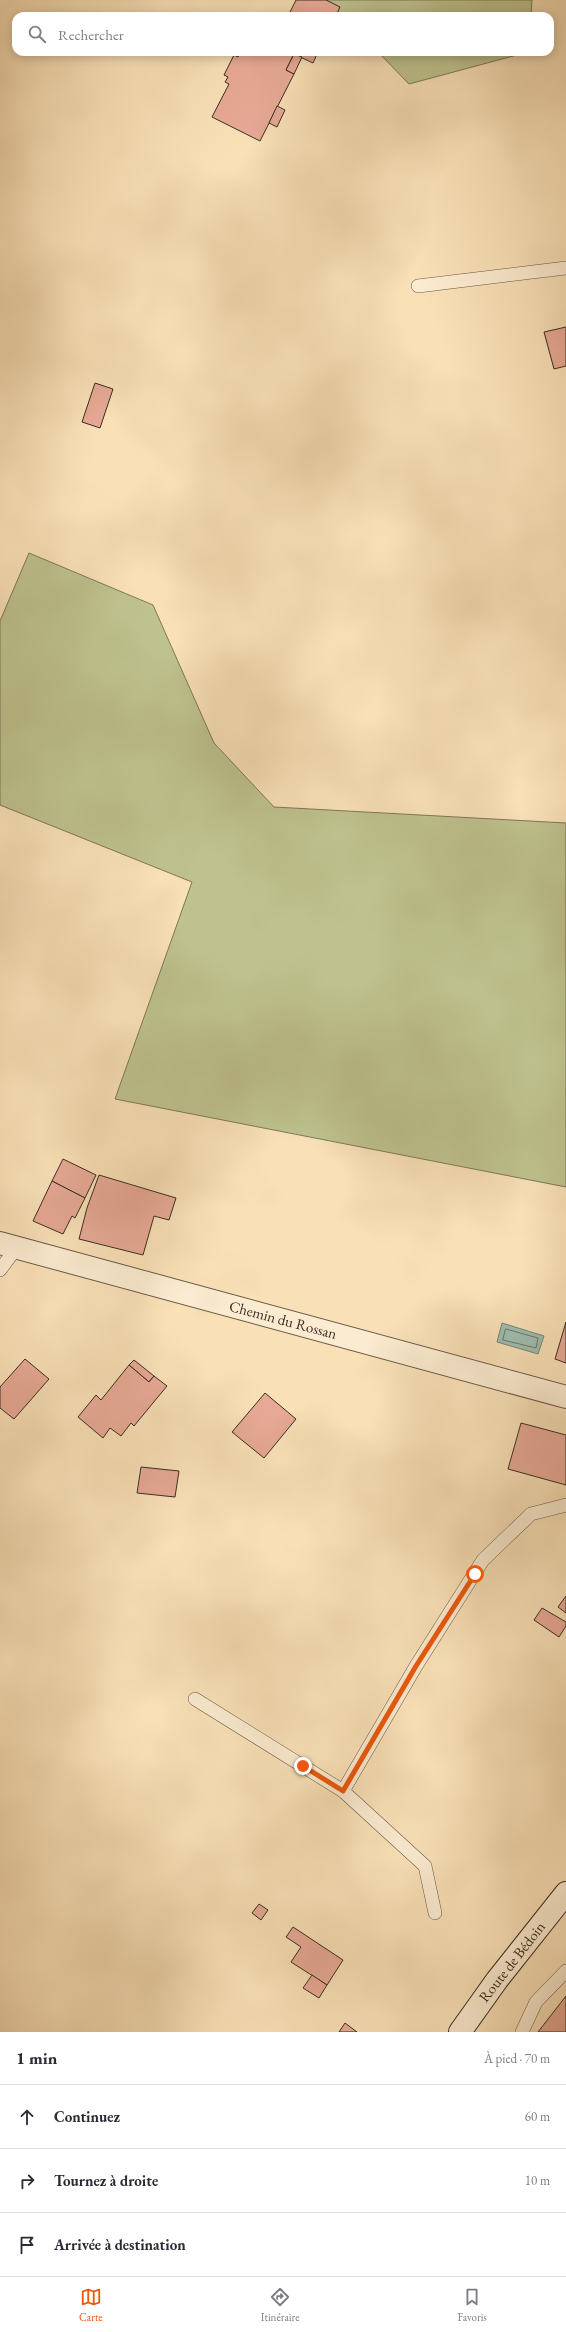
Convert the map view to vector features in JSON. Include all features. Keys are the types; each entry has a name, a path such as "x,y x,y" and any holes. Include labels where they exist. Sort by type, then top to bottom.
{"street":[{"name":"Chemin du Rossan","path":"9,1245 566,1397"},
{"name":"Route de Bédoin","path":"460,2032 497,1980 566,1893"}],"lane":[{"path":"418,286 566,268"},
{"path":"0,1270 9,1245"},
{"path":"343,1791 416,1666 483,1560 531,1514 566,1505"},
{"path":"195,1700 343,1791 425,1866 435,1913"},
{"path":"522,2032 536,2002 566,1971"}],"green space":[{"path":"327,0 532,0 531,12 339,12"},
{"path":"382,56 513,56 409,84"},
{"path":"29,553 153,605 214,743 274,807 566,823 566,1187 115,1099 192,882 0,805 0,621"}],"water":[{"path":"502,1323 544,1336 538,1354 497,1342"}],"building":[{"path":"296,0 326,0 340,7 338,12 290,12"},
{"path":"234,56 293,56 286,70 294,74 260,141 212,117 229,84 225,82 228,77 224,75"},
{"path":"293,56 302,57 294,74 286,70"},
{"path":"298,56 316,56 313,63"},
{"path":"277,106 285,110 277,127 269,123"},
{"path":"566,327 566,366 554,369 544,332"},
{"path":"95,383 113,389 100,428 82,422"},
{"path":"63,1159 96,1175 85,1198 52,1181"},
{"path":"99,1175 176,1198 169,1220 154,1216 143,1255 79,1239 87,1208"},
{"path":"52,1181 85,1198 75,1218 72,1216 63,1234 33,1221"},
{"path":"566,1322 566,1363 555,1359"},
{"path":"25,1359 49,1379 14,1419 0,1408 0,1387"},
{"path":"134,1360 154,1376 149,1382 129,1365"},
{"path":"129,1365 149,1382 154,1376 167,1386 134,1426 131,1423 121,1436 110,1428 103,1438 78,1417 96,1395 101,1400"},
{"path":"265,1393 296,1419 264,1458 232,1432"},
{"path":"521,1423 566,1435 566,1485 508,1469"},
{"path":"141,1467 179,1471 175,1497 137,1493"},
{"path":"566,1596 566,1613 558,1607"},
{"path":"542,1608 566,1622 566,1626 559,1637 534,1620"},
{"path":"259,1904 268,1910 261,1920 252,1913"},
{"path":"293,1927 343,1960 327,1985 291,1962 301,1947 286,1937"},
{"path":"312,1975 327,1985 319,1998 303,1988"},
{"path":"566,1996 566,2032 538,2032"},
{"path":"345,2023 357,2032 339,2032"}],"route":[{"path":"303,1766 343,1791 416,1666 475,1574"}]}
